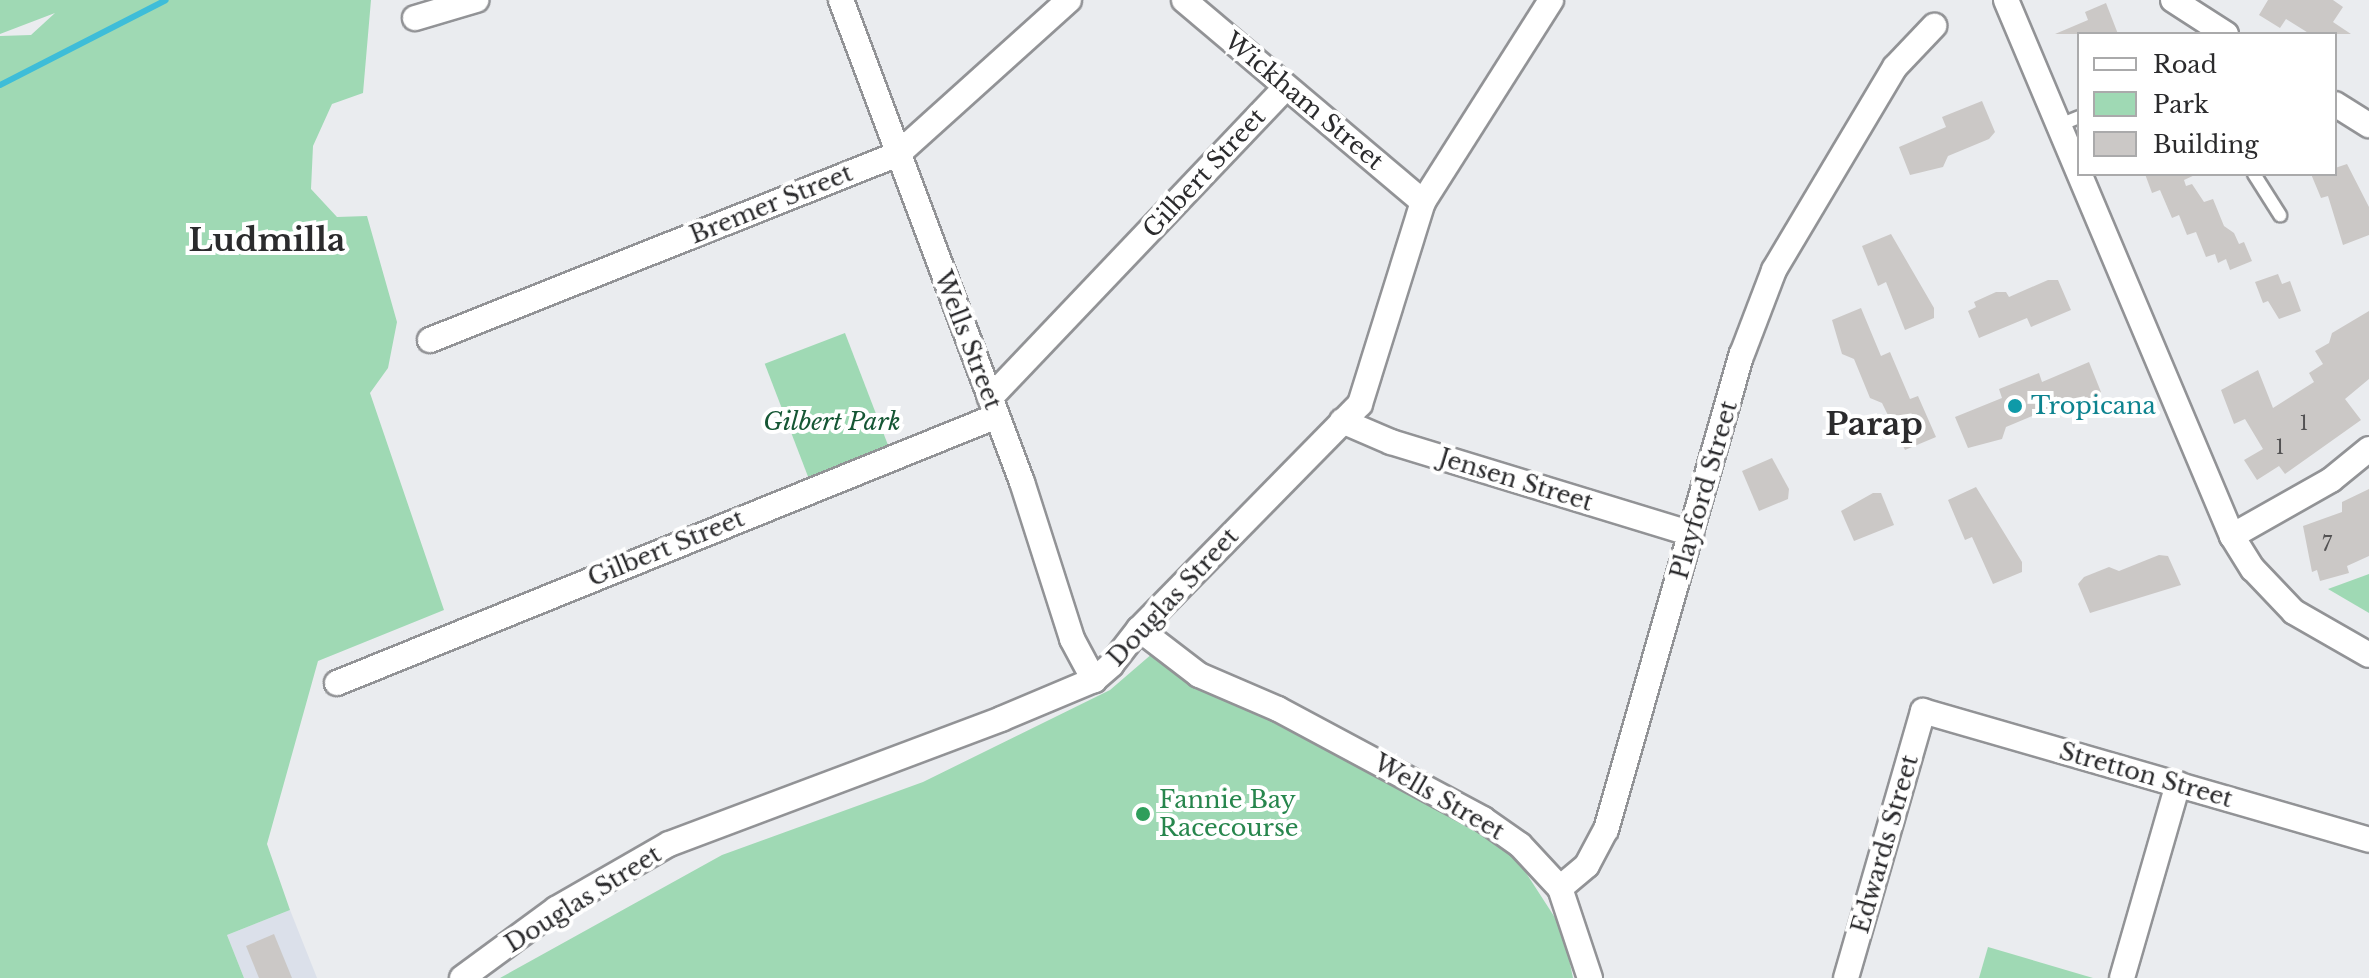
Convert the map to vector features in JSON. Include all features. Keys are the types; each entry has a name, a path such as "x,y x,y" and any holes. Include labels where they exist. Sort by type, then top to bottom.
{"street":[{"path":"415,18 476,0"},
{"name":"Wells Street","path":"841,0 994,407 1067,626 1094,680"},
{"name":"Bremer Street","path":"430,340 898,154 1069,0"},
{"name":"Wickham Street","path":"1184,0 1423,202"},
{"name":"Douglas Street","path":"462,978 556,909 669,844 1094,680 1139,629 1366,394 1423,202 1551,0"},
{"path":"2006,0 2077,144"},
{"path":"2187,4 2223,32"},
{"name":"Playford Street","path":"1560,888 1587,865 1606,830 1742,354 1791,233 1895,67 1934,26"},
{"name":"Gilbert Street","path":"337,683 994,407 1286,87"},
{"path":"2337,105 2369,125"},
{"path":"2090,176 2232,536 2253,569 2294,612 2369,655"},
{"name":"Jensen Street","path":"1342,421 1391,442 1691,534"},
{"path":"2232,536 2331,480 2369,449"},
{"name":"Wells Street","path":"1139,629 1199,675 1244,691 1483,819 1520,845 1560,888"},
{"name":"Stretton Street","path":"1923,711 2369,840"},
{"name":"Edwards Street","path":"1846,978 1923,711"},
{"path":"2122,978 2178,784"},
{"path":"1560,888 1590,978"}],"lane":[{"path":"2255,176 2280,215"}],"shaded area":[{"path":"290,910 317,978 244,978 227,935"}],"green space":[{"path":"0,0 371,0 363,93 332,104 313,146 311,189 337,217 367,216 397,322 388,368 370,393 444,610 318,661 267,844 290,910 227,935 244,978 0,978 0,36 31,35 55,13 0,34"},
{"name":"Gilbert Park","path":"845,333 890,450 810,481 765,364"},
{"path":"2369,574 2369,613 2328,589"},
{"name":"Fannie Bay Racecourse","path":"1153,653 1508,845 1563,930 1573,978 500,978 722,855 923,782 1110,690"},
{"path":"1988,947 2093,978 1979,978"}],"building":[{"path":"2268,0 2333,0 2343,7 2333,22 2351,34 2307,32 2286,19 2280,28 2259,15"},
{"path":"2106,3 2117,32 2055,34 2088,20 2085,12"},
{"path":"1982,101 1995,132 1989,139 1948,156 1943,167 1910,175 1899,147 1946,127 1942,117"},
{"path":"2347,164 2369,207 2369,235 2343,245 2328,196 2321,198 2312,176 2337,176 2337,167"},
{"path":"2146,176 2193,176 2184,180 2186,186 2192,184 2204,202 2213,199 2224,226 2234,233 2239,244 2244,242 2252,261 2230,270 2226,259 2218,263 2215,254 2206,257 2196,232 2187,235 2179,215 2172,218 2160,190 2152,193"},
{"path":"1891,234 1934,308 1934,318 1905,330 1886,282 1878,286 1862,246"},
{"path":"2278,274 2282,284 2290,281 2301,311 2279,319 2268,301 2263,303 2255,282"},
{"name":"Tropicana","path":"2048,280 2058,280 2071,310 2031,327 2027,318 1979,338 1968,311 1976,307 1974,302 1996,292 2006,292 2009,297"},
{"path":"1861,308 1881,356 1890,352 1910,399 1918,396 1936,437 1905,450 1882,403 1870,398 1854,359 1842,354 1832,320"},
{"path":"2369,311 2369,379 2345,399 2361,420 2285,474 2279,466 2257,480 2244,460 2263,449 2245,419 2234,424 2221,390 2258,370 2273,408 2314,382 2309,373 2323,364 2315,351 2329,343 2332,333"},
{"name":"Tropicana","path":"2089,362 2101,392 2094,398 2072,407 2061,404 2006,427 2002,439 1968,448 1955,417 2002,398 1999,389 2039,373 2042,382"},
{"path":"1772,458 1789,489 1788,499 1759,511 1742,471"},
{"path":"1976,487 2022,562 2022,572 1993,584 1972,537 1965,540 1948,500"},
{"path":"2369,489 2369,556 2347,566 2349,573 2320,581 2317,570 2312,572 2303,526 2342,512 2342,502"},
{"path":"1873,493 1881,493 1894,525 1854,541 1841,511"},
{"path":"2159,555 2168,556 2181,585 2090,613 2078,584 2084,577 2109,567 2119,571"},
{"path":"274,934 292,978 259,978 246,946"}],"waterway":[{"path":"0,85 166,0"}],"place":[{"name":"Tropicana","path":"2015,406"},
{"name":"Fannie Bay Racecourse","path":"1143,814"}],"district":[{"name":"Ludmilla","path":"267,240"},
{"name":"Parap","path":"1874,424"}]}
